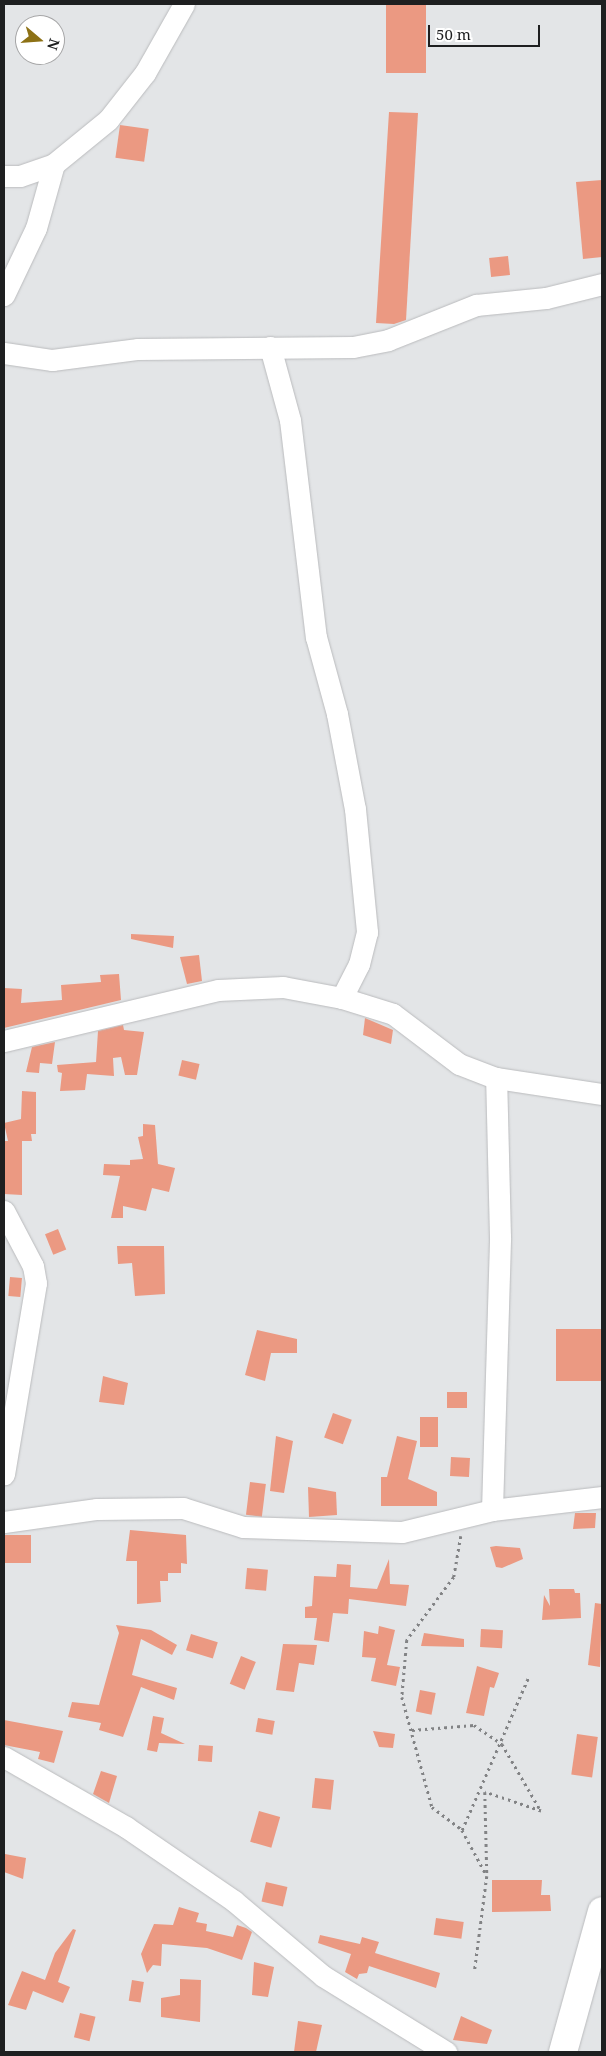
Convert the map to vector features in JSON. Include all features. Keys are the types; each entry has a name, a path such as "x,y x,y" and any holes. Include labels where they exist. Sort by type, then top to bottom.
{"main road":[{"path":"562,2052 602,1910"}],"street":[{"path":"4,176 20,176 54,164 108,120 145,73 184,4"},
{"path":"4,295 36,228 54,164"},
{"path":"4,353 52,360 138,349 353,347 388,340 476,305 546,298 602,284"},
{"path":"270,347 290,420 316,637 337,714 356,809 367,932 360,964 342,998"},
{"path":"4,1041 218,990 283,987 342,998 405,1020 459,1064 496,1078 602,1094"},
{"path":"492,1510 500,1237 496,1078"},
{"path":"4,1211 33,1266 36,1283 4,1474"},
{"path":"4,1522 97,1509 183,1508 243,1527 281,1530 402,1532 464,1520 492,1510 602,1497"},
{"path":"4,1757 36,1772 82,1805 134,1832 234,1901 323,1976 446,2052"}],"path":[{"path":"464,1520 454,1577 407,1640 402,1697 432,1807 462,1830 487,1876"},
{"path":"462,1830 529,1676"},
{"path":"412,1730 474,1725 502,1744 541,1811 485,1792 487,1876 475,1969"}],"building":[{"path":"386,4 426,4 426,73 386,73"},
{"path":"389,112 418,113 406,320 394,324 376,323"},
{"path":"120,125 149,129 144,162 115,158"},
{"path":"602,180 602,257 583,259 576,182"},
{"path":"508,256 510,275 491,277 489,258"},
{"path":"131,934 174,936 173,948 131,939"},
{"path":"199,955 202,981 187,984 180,957"},
{"path":"119,974 121,1000 4,1028 4,988 22,989 21,1003 62,1000 61,985 101,982 100,975"},
{"path":"365,1018 393,1030 391,1044 363,1035"},
{"path":"123,1025 124,1030 144,1032 137,1075 125,1075 121,1057 113,1058 114,1076 87,1074 85,1090 60,1091 62,1073 58,1072 57,1065 96,1062 98,1031"},
{"path":"55,1042 52,1064 40,1063 39,1073 26,1072 32,1047"},
{"path":"182,1060 200,1064 196,1080 178,1076"},
{"path":"22,1091 36,1092 36,1134 31,1134 32,1141 22,1141 22,1195 4,1194 4,1141 8,1141 4,1123 21,1119"},
{"path":"143,1124 155,1125 158,1164 175,1168 169,1192 152,1188 146,1211 123,1206 123,1218 111,1218 120,1176 103,1175 104,1164 130,1165 130,1160 143,1159 138,1137 143,1136"},
{"path":"58,1229 66,1249 53,1255 45,1234"},
{"path":"117,1246 164,1246 165,1294 135,1296 132,1263 118,1264"},
{"path":"10,1277 22,1278 20,1297 8,1296"},
{"path":"556,1329 602,1329 602,1381 556,1381"},
{"path":"257,1330 297,1339 297,1353 271,1353 265,1381 245,1375"},
{"path":"103,1376 128,1383 124,1405 99,1402"},
{"path":"447,1392 467,1392 467,1408 447,1408"},
{"path":"333,1413 352,1420 343,1444 324,1437"},
{"path":"420,1417 438,1417 438,1447 420,1447"},
{"path":"276,1436 293,1441 284,1493 270,1491"},
{"path":"397,1436 417,1441 408,1479 437,1492 437,1506 381,1506 381,1477 387,1477"},
{"path":"451,1457 470,1458 469,1477 450,1476"},
{"path":"250,1482 266,1484 262,1517 246,1515"},
{"path":"308,1487 336,1492 337,1515 309,1517"},
{"path":"575,1513 596,1513 595,1528 573,1529"},
{"path":"130,1530 186,1535 187,1564 181,1563 181,1573 168,1573 168,1581 160,1581 161,1602 137,1604 137,1561 126,1561"},
{"path":"4,1535 31,1535 31,1563 4,1563"},
{"path":"490,1547 520,1548 523,1559 502,1568 496,1567"},
{"path":"389,1559 390,1584 409,1585 406,1606 349,1599 348,1614 333,1613 329,1642 314,1640 317,1618 305,1618 305,1607 312,1606 314,1576 336,1577 337,1564 351,1565 350,1587 377,1589"},
{"path":"247,1568 268,1570 266,1591 245,1589"},
{"path":"549,1589 574,1589 575,1593 580,1593 581,1618 542,1620 544,1595 550,1606"},
{"path":"595,1603 602,1604 600,1667 588,1665"},
{"path":"116,1625 151,1630 177,1645 172,1655 141,1639 132,1675 177,1688 174,1700 141,1687 123,1737 99,1730 101,1723 68,1717 72,1702 99,1705 119,1633"},
{"path":"379,1626 395,1630 387,1665 400,1667 396,1686 371,1681 376,1658 362,1657 364,1631 378,1634"},
{"path":"481,1629 503,1630 502,1648 480,1647"},
{"path":"424,1633 464,1639 464,1647 421,1646"},
{"path":"191,1634 218,1642 213,1658 186,1650"},
{"path":"283,1644 317,1645 314,1665 299,1663 294,1692 276,1690"},
{"path":"241,1656 256,1662 245,1690 230,1684"},
{"path":"477,1666 499,1673 494,1688 490,1687 484,1716 466,1713"},
{"path":"420,1690 436,1693 432,1715 416,1712"},
{"path":"153,1716 164,1718 161,1733 185,1744 159,1743 157,1752 147,1750"},
{"path":"258,1718 275,1721 272,1735 256,1732"},
{"path":"4,1720 63,1731 54,1763 38,1759 40,1752 4,1745"},
{"path":"373,1731 395,1734 393,1748 379,1747"},
{"path":"577,1734 598,1737 592,1778 571,1775"},
{"path":"199,1745 213,1746 212,1762 198,1761"},
{"path":"101,1771 117,1776 109,1803 93,1794"},
{"path":"315,1778 334,1780 331,1810 312,1808"},
{"path":"259,1811 280,1817 271,1848 250,1842"},
{"path":"5,1854 26,1858 23,1879 4,1872"},
{"path":"492,1880 542,1880 541,1895 550,1895 551,1911 492,1912"},
{"path":"266,1882 287,1887 283,1906 262,1901"},
{"path":"179,1907 199,1913 196,1922 207,1924 206,1931 233,1937 237,1925 252,1932 242,1960 207,1948 162,1944 161,1966 153,1965 147,1973 141,1954 154,1924 173,1925"},
{"path":"436,1918 464,1922 461,1939 434,1935"},
{"path":"73,1929 76,1930 58,1982 70,1987 63,2003 33,1991 26,2010 8,2005 22,1971 45,1980 55,1953"},
{"path":"320,1935 360,1944 362,1937 379,1942 375,1953 440,1973 436,1988 369,1966 367,1973 359,1974 357,1979 345,1972 351,1954 318,1943"},
{"path":"254,1962 274,1967 268,1997 252,1995"},
{"path":"180,1979 201,1980 200,2022 161,2017 161,1998 180,1995"},
{"path":"132,1980 144,1982 141,2003 129,2001"},
{"path":"80,2013 96,2017 89,2041 74,2037"},
{"path":"461,2016 492,2030 487,2044 453,2040"},
{"path":"298,2021 322,2025 316,2052 294,2052"}]}
